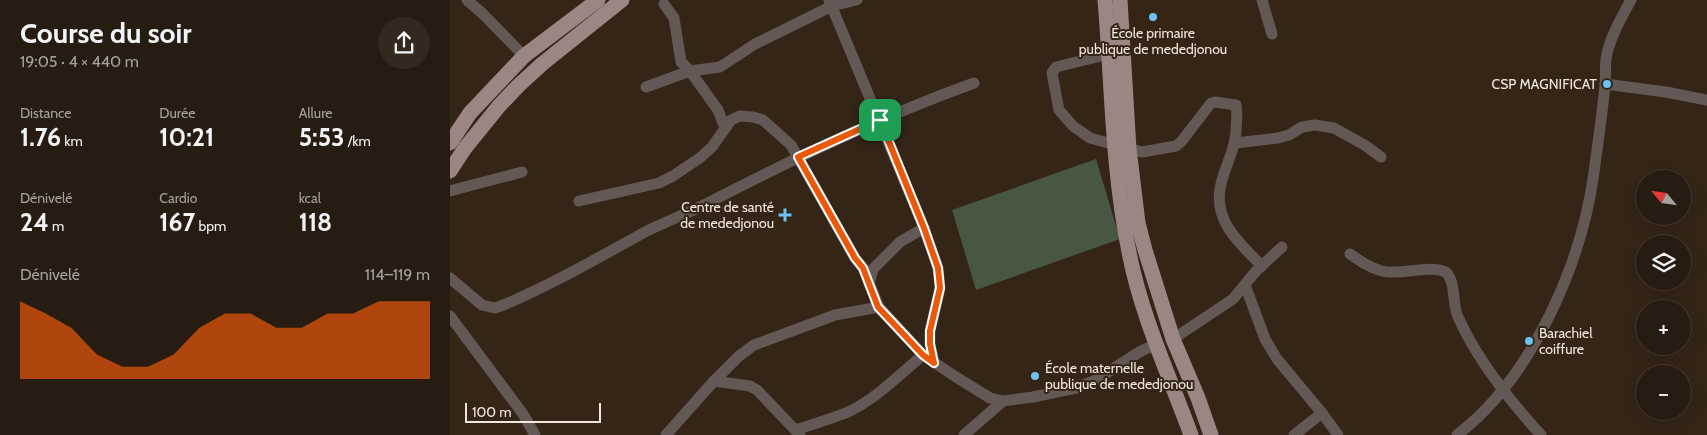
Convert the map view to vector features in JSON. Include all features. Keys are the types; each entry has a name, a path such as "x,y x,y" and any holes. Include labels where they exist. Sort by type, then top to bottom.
{"main road":[{"path":"450,143 470,113 524,56 598,0"},
{"path":"450,171 464,148 518,86 542,64 622,0"},
{"path":"1105,0 1112,128 1122,147 1145,250 1173,339 1211,435"},
{"path":"1120,0 1122,147 1129,253 1141,299 1191,435"}],"street":[{"path":"467,0 484,14 524,56"},
{"path":"646,87 690,72 720,68 755,44 831,3 857,0"},
{"path":"1262,0 1272,34"},
{"path":"1457,435 1472,424 1503,389 1537,340 1571,265 1585,222 1594,175 1605,84 1606,58 1619,22 1630,0"},
{"path":"831,3 848,49 880,120 924,228 938,268 940,288 930,331 930,344 934,363"},
{"path":"664,4 674,18 681,62 718,110 725,128"},
{"path":"1109,54 1056,68 1052,73 1060,110 1072,126 1090,138 1142,152 1176,146 1181,142 1207,106 1215,102 1233,103 1236,105 1235,143 1221,185 1220,202 1225,223 1234,238 1262,266"},
{"path":"450,278 482,305 496,308 520,298 656,227 687,214 798,157 927,100 974,83"},
{"path":"1605,84 1666,92 1707,100"},
{"path":"579,201 659,183 701,157 712,147 731,120 740,116 753,117 764,120 791,145 855,258 863,268 878,307 923,355 990,398 1003,401 1033,398 1076,388 1094,381 1141,351 1157,344"},
{"path":"1235,143 1278,138 1289,135 1302,127 1315,125 1334,128 1381,157"},
{"path":"450,191 522,172"},
{"path":"869,284 874,269 900,242 924,228"},
{"path":"1173,339 1233,299 1262,266 1282,247"},
{"path":"1350,254 1370,267 1383,272 1436,270 1446,272 1453,284 1454,306 1459,320 1476,350 1503,389 1541,435"},
{"path":"1245,285 1265,339 1276,359 1322,413 1338,435"},
{"path":"666,435 738,356 754,345 835,315 878,307"},
{"path":"450,316 523,414 535,435"},
{"path":"714,381 750,386 757,390 798,433 848,412 865,402 880,392 923,355"},
{"path":"964,435 1003,401"},
{"path":"1294,435 1322,413"}],"green space":[{"path":"1096,159 1120,239 976,290 952,210"}],"place":[{"name":"École primaire publique de mededjonou","path":"1153,17"},
{"name":"CSP MAGNIFICAT","path":"1607,84"},
{"name":"Centre de santé de mededjonou","path":"785,215"},
{"name":"Barachiel coiffure","path":"1529,341"},
{"name":"École maternelle publique de mededjonou","path":"1035,376"}],"route":[{"path":"880,120 924,228 938,268 940,288 930,331 930,344 934,363 923,355 878,307 863,268 855,258 798,157 880,120"}]}
